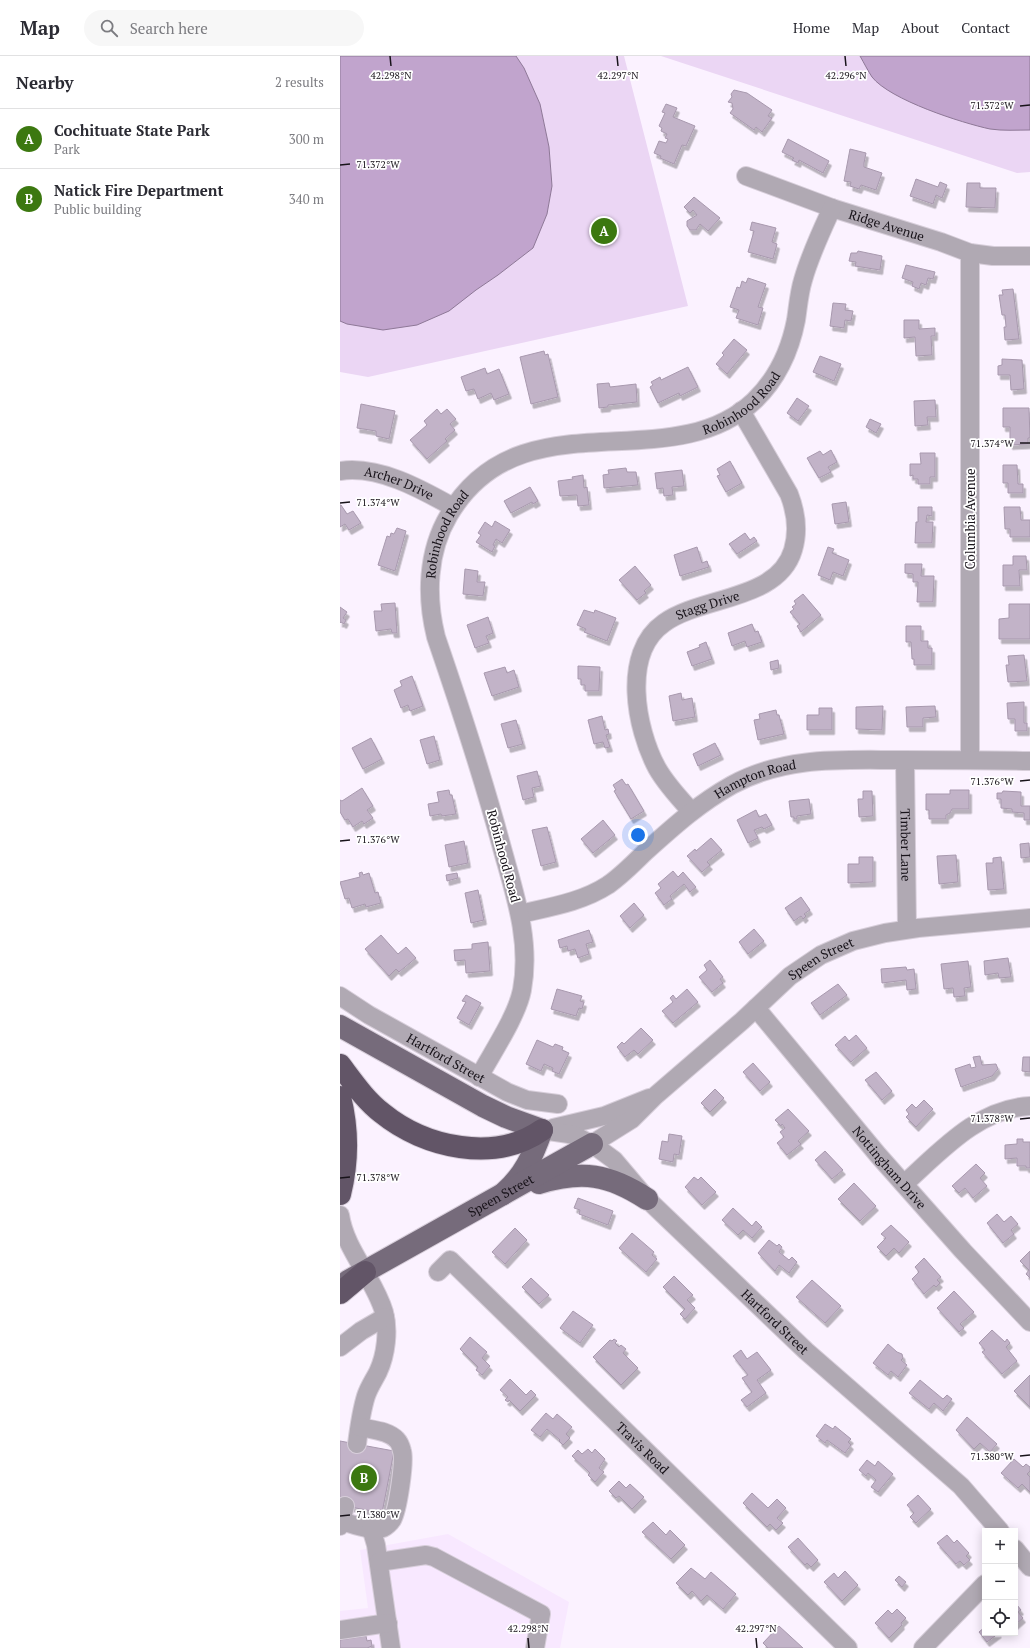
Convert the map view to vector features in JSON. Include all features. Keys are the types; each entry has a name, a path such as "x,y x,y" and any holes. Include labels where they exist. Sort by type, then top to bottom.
{"highway":[{"path":"340,1065 368,1100 383,1114 406,1129 431,1140 464,1148 496,1147 521,1142 542,1130"},
{"path":"340,1097 345,1124 346,1153 340,1194"},
{"path":"340,1293 365,1272"}],"main road":[{"path":"340,1026 483,1106 506,1117 542,1130 534,1153 525,1172 504,1194"},
{"name":"Speen Street","path":"340,1286 592,1144"},
{"path":"504,1194 548,1180 578,1174 598,1176 612,1181 647,1199"}],"street":[{"name":"Ridge Avenue","path":"746,176 832,208 941,242 970,253 993,256 1030,256"},
{"name":"Robinhood Road","path":"479,1077 513,1016 521,997 525,967 525,951 520,914 477,759 432,621 429,588 432,565 444,523 453,507 475,482 505,461 521,454 554,446 660,437 693,432 727,420 754,401 765,389 784,359 792,339 802,282 807,265 832,208"},
{"name":"Columbia Avenue","path":"970,253 970,760"},
{"name":"Stagg Drive","path":"691,811 667,782 650,753 640,722 636,686 637,671 646,644 654,631 663,623 687,611 751,591 765,584 785,567 792,555 796,540 797,525 794,508 786,489 741,411"},
{"name":"Archer Drive","path":"340,471 360,470 389,477 426,493 453,507"},
{"name":"Hampton Road","path":"520,914 580,898 596,892 609,884 691,811 733,784 780,766 836,760 1030,761"},
{"name":"Timber Lane","path":"905,760 907,929"},
{"name":"Speen Street","path":"592,1144 624,1125 790,976 821,955 860,939 907,929 1030,918"},
{"name":"Hartford Street","path":"340,996 369,1015 479,1077 520,1098 534,1102 558,1104"},
{"name":"Nottingham Drive","path":"756,1008 844,1115 904,1184 963,1251 1030,1322"},
{"name":"Speen Street","path":"542,1130 593,1119 655,1096"},
{"path":"904,1184 964,1130 979,1121 1008,1110 1030,1106"},
{"name":"Hartford Street","path":"542,1130 569,1134 592,1144 618,1164 647,1199 815,1360 961,1486 997,1528"},
{"path":"340,1215 346,1236 380,1302 385,1317 386,1337 382,1358 378,1373 366,1396 358,1436 390,1435 396,1439 402,1451 402,1474 393,1519 383,1528 371,1528 342,1518"},
{"name":"Travis Road","path":"438,1272 450,1260 848,1648"},
{"path":"340,1347 353,1336 385,1317"},
{"path":"371,1528 379,1562 391,1648"},
{"path":"1018,1553 1030,1567"},
{"path":"379,1562 430,1555 496,1589 541,1614 535,1648"},
{"path":"923,1648 982,1587"},
{"path":"340,1630 388,1623"}],"shaded area":[{"path":"340,56 516,56 524,68 540,104 549,147 552,186 547,214 533,248 449,311 417,325 383,330 347,324 340,321"},
{"path":"516,56 624,56 688,306 368,377 340,372 340,321 347,324 476,290 533,248 547,214 552,186 549,147 540,104 524,68"},
{"path":"661,56 860,56 871,75 882,86 910,102 962,122 990,129 1030,130 1030,172 1017,173"},
{"path":"860,56 1030,56 1030,130 990,129 962,122 910,102 881,86 872,77"},
{"path":"448,1534 569,1602 560,1648 340,1648 340,1611 368,1608 360,1550"}],"building":[{"path":"734,90 747,93 772,110 768,116 772,118 762,132 756,127 754,130 730,113 733,109 732,103 728,102 732,97 731,94"},
{"path":"666,104 677,108 673,117 695,126 686,146 682,145 674,164 660,158 661,156 654,153 659,141 666,143 668,139 665,138 667,134 661,131 662,128 659,126 665,113 662,112"},
{"path":"788,139 829,161 823,173 799,160 798,163 792,160 794,158 782,152"},
{"path":"850,149 866,153 864,167 882,173 876,190 861,185 859,189 850,186 851,182 844,181"},
{"path":"916,179 938,187 940,182 947,185 942,198 936,195 933,204 910,196"},
{"path":"967,183 980,183 980,188 996,188 995,208 966,207"},
{"path":"694,197 720,218 708,231 700,224 696,230 690,230 687,226 687,221 697,215 693,210 690,213 684,207"},
{"path":"752,222 776,228 772,242 777,244 773,259 748,252 754,231 750,230"},
{"path":"858,251 882,256 880,270 855,266 856,262 849,261 851,253 857,253"},
{"path":"906,265 935,272 933,279 928,278 926,285 921,283 919,289 912,286 913,282 902,278"},
{"path":"748,278 766,284 758,307 763,308 758,325 736,318 739,310 730,307 737,287 740,288 742,281 746,283"},
{"path":"1013,289 1019,339 1005,340 1005,315 1002,315 999,295 1003,295 1002,290"},
{"path":"833,303 846,304 845,310 853,311 851,321 845,320 844,328 830,326"},
{"path":"904,320 919,320 919,329 935,328 935,336 931,336 932,355 916,356 915,337 904,338"},
{"path":"734,339 747,350 727,374 716,364 724,355 722,353"},
{"path":"544,351 545,355 548,354 558,397 531,404 520,357"},
{"path":"820,356 841,364 834,381 813,372"},
{"path":"1002,359 1022,360 1024,389 1011,390 1010,375 998,375 998,366 1002,365"},
{"path":"688,367 698,387 680,396 679,393 658,403 650,387 653,385 651,382 660,377 661,380"},
{"path":"485,368 487,374 499,369 509,394 494,400 491,393 478,399 474,389 466,391 461,377"},
{"path":"609,383 610,387 636,384 637,402 608,405 608,407 599,408 597,384"},
{"path":"797,398 809,406 798,421 787,413"},
{"path":"935,400 936,417 927,417 928,425 915,426 914,401"},
{"path":"361,404 395,411 389,439 376,436 376,431 357,428"},
{"path":"1003,408 1029,408 1030,438 1028,438 1028,444 1010,445 1010,427 1003,427"},
{"path":"437,409 441,414 447,409 456,419 450,424 455,430 445,439 447,441 427,459 410,440 427,425 424,421"},
{"path":"870,419 881,424 876,433 866,427"},
{"path":"831,450 837,462 828,467 831,472 819,478 807,458 820,451 823,455"},
{"path":"920,453 935,453 935,477 930,477 930,484 918,484 918,479 913,479 913,475 910,476 910,464 921,464"},
{"path":"730,461 742,483 726,492 717,476 720,475 717,469"},
{"path":"1003,465 1017,465 1018,484 1023,484 1023,493 1008,493 1008,483 1003,483"},
{"path":"626,468 627,472 636,472 638,485 604,488 603,475 609,474 608,470"},
{"path":"682,470 684,486 672,487 673,495 664,496 663,488 657,489 655,473"},
{"path":"583,475 584,488 587,487 589,505 578,506 577,495 560,496 558,481 573,479 572,477"},
{"path":"530,487 538,501 533,504 532,502 511,513 504,501"},
{"path":"846,502 849,522 835,524 832,504"},
{"path":"340,505 347,514 353,511 361,523 349,530 345,524 340,527"},
{"path":"918,507 932,507 932,516 927,515 926,522 933,522 932,543 915,543 916,522 918,522"},
{"path":"1004,507 1020,507 1021,520 1030,520 1030,537 1010,537 1010,529 1005,529"},
{"path":"495,521 510,530 502,543 496,539 492,552 476,542 481,535 478,533 485,522 492,527"},
{"path":"397,528 406,531 395,571 378,565 387,536 390,537 391,533 394,534"},
{"path":"745,533 750,540 754,537 757,541 737,554 729,544"},
{"path":"697,547 702,563 707,561 709,567 680,576 674,555"},
{"path":"828,547 834,549 832,553 849,560 843,576 833,572 830,580 818,575"},
{"path":"1013,556 1026,556 1027,570 1019,570 1020,586 1003,586 1003,565 1013,565"},
{"path":"905,564 922,564 921,576 934,576 933,602 917,602 918,582 913,582 913,574 905,573"},
{"path":"635,566 651,585 644,591 646,593 637,600 619,580"},
{"path":"465,569 478,571 477,582 485,582 483,596 463,594"},
{"path":"803,594 821,615 801,632 797,626 800,624 790,612 794,609 792,607 796,604 794,601"},
{"path":"395,603 397,633 392,633 391,629 376,631 374,611 382,611 381,604"},
{"path":"1009,604 1030,604 1030,639 999,639 999,619 1009,618"},
{"path":"340,607 347,612 343,618 346,620 344,624 341,622 340,623"},
{"path":"584,610 594,613 595,610 616,618 607,641 584,632 586,629 577,625"},
{"path":"488,617 493,633 486,636 489,643 475,648 467,625"},
{"path":"752,624 755,632 758,631 762,642 747,647 745,641 732,646 728,633"},
{"path":"906,626 921,626 921,641 928,641 928,648 932,648 932,665 914,665 914,659 912,659 911,642 906,642"},
{"path":"706,642 712,659 692,666 687,652 700,647 699,645"},
{"path":"1024,655 1027,681 1008,682 1006,665 1009,665 1008,656"},
{"path":"778,660 779,668 771,670 770,662"},
{"path":"578,666 600,667 599,691 585,691 585,685 581,685 581,679 578,679"},
{"path":"505,667 507,673 514,670 519,687 492,696 484,673"},
{"path":"412,676 423,706 410,711 408,705 401,708 394,690 402,686 400,681"},
{"path":"681,693 682,700 692,698 695,717 673,721 669,696"},
{"path":"1024,702 1024,723 1027,723 1027,731 1015,731 1015,719 1008,719 1007,703"},
{"path":"883,706 882,730 856,729 856,707"},
{"path":"935,706 936,717 923,718 923,727 907,727 906,707"},
{"path":"819,708 832,708 832,730 807,730 807,715 819,715"},
{"path":"776,710 777,715 779,715 784,734 758,740 754,720 760,719 759,714"},
{"path":"602,716 605,730 608,729 609,734 606,735 610,747 605,748 603,742 594,744 588,720"},
{"path":"516,720 523,744 508,748 501,724"},
{"path":"434,736 440,760 427,764 420,740"},
{"path":"371,738 382,759 363,769 352,748"},
{"path":"715,743 721,755 698,766 693,754"},
{"path":"537,771 541,786 532,788 534,797 523,800 517,776"},
{"path":"622,779 626,785 628,784 644,811 631,819 614,791 616,790 613,785"},
{"path":"362,788 373,806 367,810 373,818 364,824 362,821 353,827 348,819 345,820 340,812 340,800 342,801"},
{"path":"449,790 450,795 452,795 456,814 430,816 428,804 439,802 437,792"},
{"path":"950,790 969,790 969,809 952,809 950,813 946,815 946,819 929,819 929,810 926,810 926,794 950,794"},
{"path":"863,791 872,791 873,816 859,817 858,799 863,799"},
{"path":"1003,791 1021,792 1021,806 1030,806 1030,820 1024,820 1024,813 1012,812 1012,809 1001,808 1001,799 997,799 997,793 1002,793"},
{"path":"809,799 811,814 797,816 797,819 791,817 789,801"},
{"path":"756,810 759,817 766,814 772,825 764,829 762,827 754,830 758,838 748,843 737,820"},
{"path":"603,820 615,835 593,853 581,839"},
{"path":"547,827 556,862 541,866 532,830"},
{"path":"711,838 722,850 707,862 710,865 702,872 687,856 695,849 696,851"},
{"path":"464,841 468,863 449,867 445,845"},
{"path":"1029,843 1030,857 1021,858 1020,844"},
{"path":"956,855 958,882 939,884 937,856"},
{"path":"859,857 873,857 873,882 848,883 848,864 859,864"},
{"path":"1001,857 1004,889 988,890 986,863 993,863 993,858"},
{"path":"673,871 678,877 683,872 696,887 690,892 684,884 670,896 672,899 664,905 655,893 661,888 658,884"},
{"path":"362,872 363,875 369,873 375,893 378,892 381,903 366,907 365,904 352,908 349,898 345,899 340,882 360,877 359,873"},
{"path":"457,873 458,878 447,881 446,875"},
{"path":"478,890 484,920 471,923 465,893"},
{"path":"801,897 810,910 804,914 806,916 803,919 801,916 794,921 785,908"},
{"path":"634,903 644,915 630,928 620,916"},
{"path":"754,929 764,941 748,954 739,942"},
{"path":"589,930 593,942 586,944 589,954 578,958 575,949 568,951 567,946 560,948 558,940"},
{"path":"381,935 398,954 406,947 416,958 399,972 396,969 389,976 365,949"},
{"path":"488,942 490,971 466,973 465,960 455,961 454,950 472,949 472,944"},
{"path":"1008,958 1011,977 999,978 998,973 985,975 984,961"},
{"path":"710,960 723,977 720,979 723,983 712,992 699,977 707,970 704,965"},
{"path":"968,961 971,987 964,988 965,996 954,997 953,988 944,989 941,964"},
{"path":"906,967 907,970 914,969 916,989 907,990 906,980 882,983 881,969"},
{"path":"838,984 847,995 820,1015 811,1003"},
{"path":"557,989 582,996 580,1001 584,1002 582,1009 579,1008 576,1016 551,1009"},
{"path":"687,989 698,1002 673,1023 662,1011 673,1002 670,998 673,995 676,999"},
{"path":"466,995 481,1003 469,1025 457,1018 466,1002 462,1001"},
{"path":"641,1028 653,1040 638,1054 634,1050 625,1057 617,1047 622,1042 624,1044"},
{"path":"856,1035 867,1048 851,1062 835,1045 845,1036 849,1041"},
{"path":"537,1040 553,1047 555,1044 563,1047 562,1050 569,1053 559,1074 552,1071 553,1068 544,1064 541,1071 526,1064"},
{"path":"980,1056 982,1065 996,1064 998,1069 992,1076 961,1087 955,1069 970,1064 971,1068 976,1067 973,1057"},
{"path":"1023,1057 1030,1057 1030,1072 1022,1071"},
{"path":"753,1063 770,1082 760,1091 743,1072"},
{"path":"876,1072 892,1091 882,1100 865,1080"},
{"path":"715,1089 724,1098 710,1112 701,1103"},
{"path":"924,1100 933,1109 916,1127 906,1117 909,1114 906,1110 912,1104 916,1108"},
{"path":"788,1109 809,1131 798,1141 801,1144 787,1155 777,1143 784,1137 780,1132 785,1128 782,1124 781,1126 775,1120"},
{"path":"669,1134 682,1136 679,1155 674,1154 673,1162 659,1159 662,1141 668,1142"},
{"path":"1017,1139 1023,1139 1023,1142 1030,1142 1030,1168 1026,1168 1026,1166 1017,1166 1017,1158 1005,1159 1005,1145 1017,1144"},
{"path":"825,1151 843,1170 832,1179 815,1160"},
{"path":"976,1164 985,1173 980,1178 987,1186 973,1198 965,1188 959,1193 952,1186"},
{"path":"694,1177 698,1180 701,1177 716,1192 702,1205 685,1187"},
{"path":"854,1183 876,1206 860,1221 838,1199"},
{"path":"578,1198 613,1211 608,1225 579,1214 580,1210 574,1208"},
{"path":"733,1208 752,1226 756,1221 762,1227 752,1238 743,1230 738,1235 722,1220"},
{"path":"997,1214 1004,1222 1011,1216 1018,1224 1011,1230 1014,1234 1003,1243 987,1223"},
{"path":"891,1225 909,1242 899,1253 894,1248 886,1256 877,1247 886,1238 881,1234"},
{"path":"515,1228 527,1240 505,1264 492,1252"},
{"path":"632,1233 654,1252 652,1255 657,1259 646,1272 619,1248"},
{"path":"769,1240 777,1246 779,1244 782,1247 779,1252 789,1260 792,1257 797,1262 789,1273 779,1265 775,1271 758,1253"},
{"path":"1030,1251 1030,1278 1026,1274 1029,1270 1020,1261"},
{"path":"924,1258 941,1277 937,1280 940,1283 936,1287 934,1285 924,1294 912,1279 919,1272 915,1267"},
{"path":"674,1276 693,1295 687,1300 695,1308 685,1319 680,1314 685,1309 663,1287"},
{"path":"531,1278 549,1295 539,1304 522,1287"},
{"path":"812,1280 841,1306 825,1323 796,1297"},
{"path":"954,1291 974,1312 960,1324 964,1328 959,1332 937,1308"},
{"path":"573,1311 593,1325 580,1343 560,1328"},
{"path":"992,1330 1005,1342 1007,1339 1010,1343 1006,1347 1017,1361 1002,1374 982,1352 985,1350 979,1343"},
{"path":"470,1337 487,1352 482,1358 490,1366 482,1375 476,1370 478,1367 460,1349"},
{"path":"614,1339 617,1341 615,1343 619,1347 621,1345 626,1349 623,1353 638,1368 621,1385 593,1357 610,1340 612,1341"},
{"path":"888,1344 897,1352 902,1354 903,1358 901,1360 907,1365 898,1377 891,1371 888,1375 873,1363"},
{"path":"741,1350 747,1359 757,1352 771,1370 757,1380 766,1393 747,1407 741,1400 752,1392 742,1378 748,1375 733,1356"},
{"path":"1030,1375 1030,1407 1014,1391"},
{"path":"510,1379 526,1395 531,1390 536,1395 520,1411 509,1400 508,1402 505,1400 508,1397 500,1390"},
{"path":"920,1380 943,1399 947,1395 952,1399 943,1411 934,1403 929,1409 909,1393"},
{"path":"546,1413 553,1419 557,1414 572,1427 566,1434 570,1438 563,1445 559,1441 560,1440 547,1429 540,1437 531,1430"},
{"path":"967,1417 997,1444 990,1452 980,1443 974,1449 956,1430"},
{"path":"825,1424 833,1429 835,1426 851,1439 848,1442 851,1445 845,1453 827,1440 825,1443 816,1436"},
{"path":"340,1441 394,1451 382,1513 340,1505"},
{"path":"588,1449 592,1453 595,1449 605,1459 599,1468 604,1472 595,1482 588,1475 590,1473 572,1456 578,1450 582,1454"},
{"path":"1014,1459 1023,1467 1026,1464 1030,1467 1030,1471 1027,1474 1030,1477 1030,1492 1022,1484 1018,1488 1001,1473"},
{"path":"867,1460 875,1466 878,1461 893,1474 878,1492 871,1487 876,1480 868,1473 866,1476 859,1470"},
{"path":"619,1481 626,1488 630,1484 644,1497 632,1509 619,1496 616,1498 609,1491"},
{"path":"752,1493 768,1508 777,1499 786,1508 777,1518 783,1523 776,1530 770,1524 767,1527 743,1503"},
{"path":"918,1495 931,1509 916,1523 910,1517 914,1513 907,1505"},
{"path":"653,1522 666,1535 670,1530 685,1545 671,1559 642,1532"},
{"path":"947,1535 954,1543 957,1540 969,1553 966,1556 970,1560 964,1565 960,1561 956,1564 937,1543"},
{"path":"798,1538 818,1560 811,1567 807,1563 805,1565 788,1547"},
{"path":"691,1568 705,1579 711,1572 736,1594 723,1609 707,1595 701,1601 692,1591 688,1595 676,1583"},
{"path":"845,1571 858,1585 842,1601 824,1582 834,1573 838,1578"},
{"path":"899,1576 906,1582 902,1587 895,1580"},
{"path":"897,1609 906,1618 901,1623 902,1625 889,1638 875,1623 888,1610 892,1614"},
{"path":"1018,1612 1023,1618 1018,1622"},
{"path":"779,1626 803,1648 768,1648 763,1643"},
{"path":"366,1636 367,1641 371,1640 372,1646 367,1648 340,1648 340,1640"},
{"path":"982,1636 995,1636 987,1642"}],"place":[{"name":"Cochituate State Park","path":"604,231"},
{"name":"Natick Fire Department","path":"364,1478"}]}
